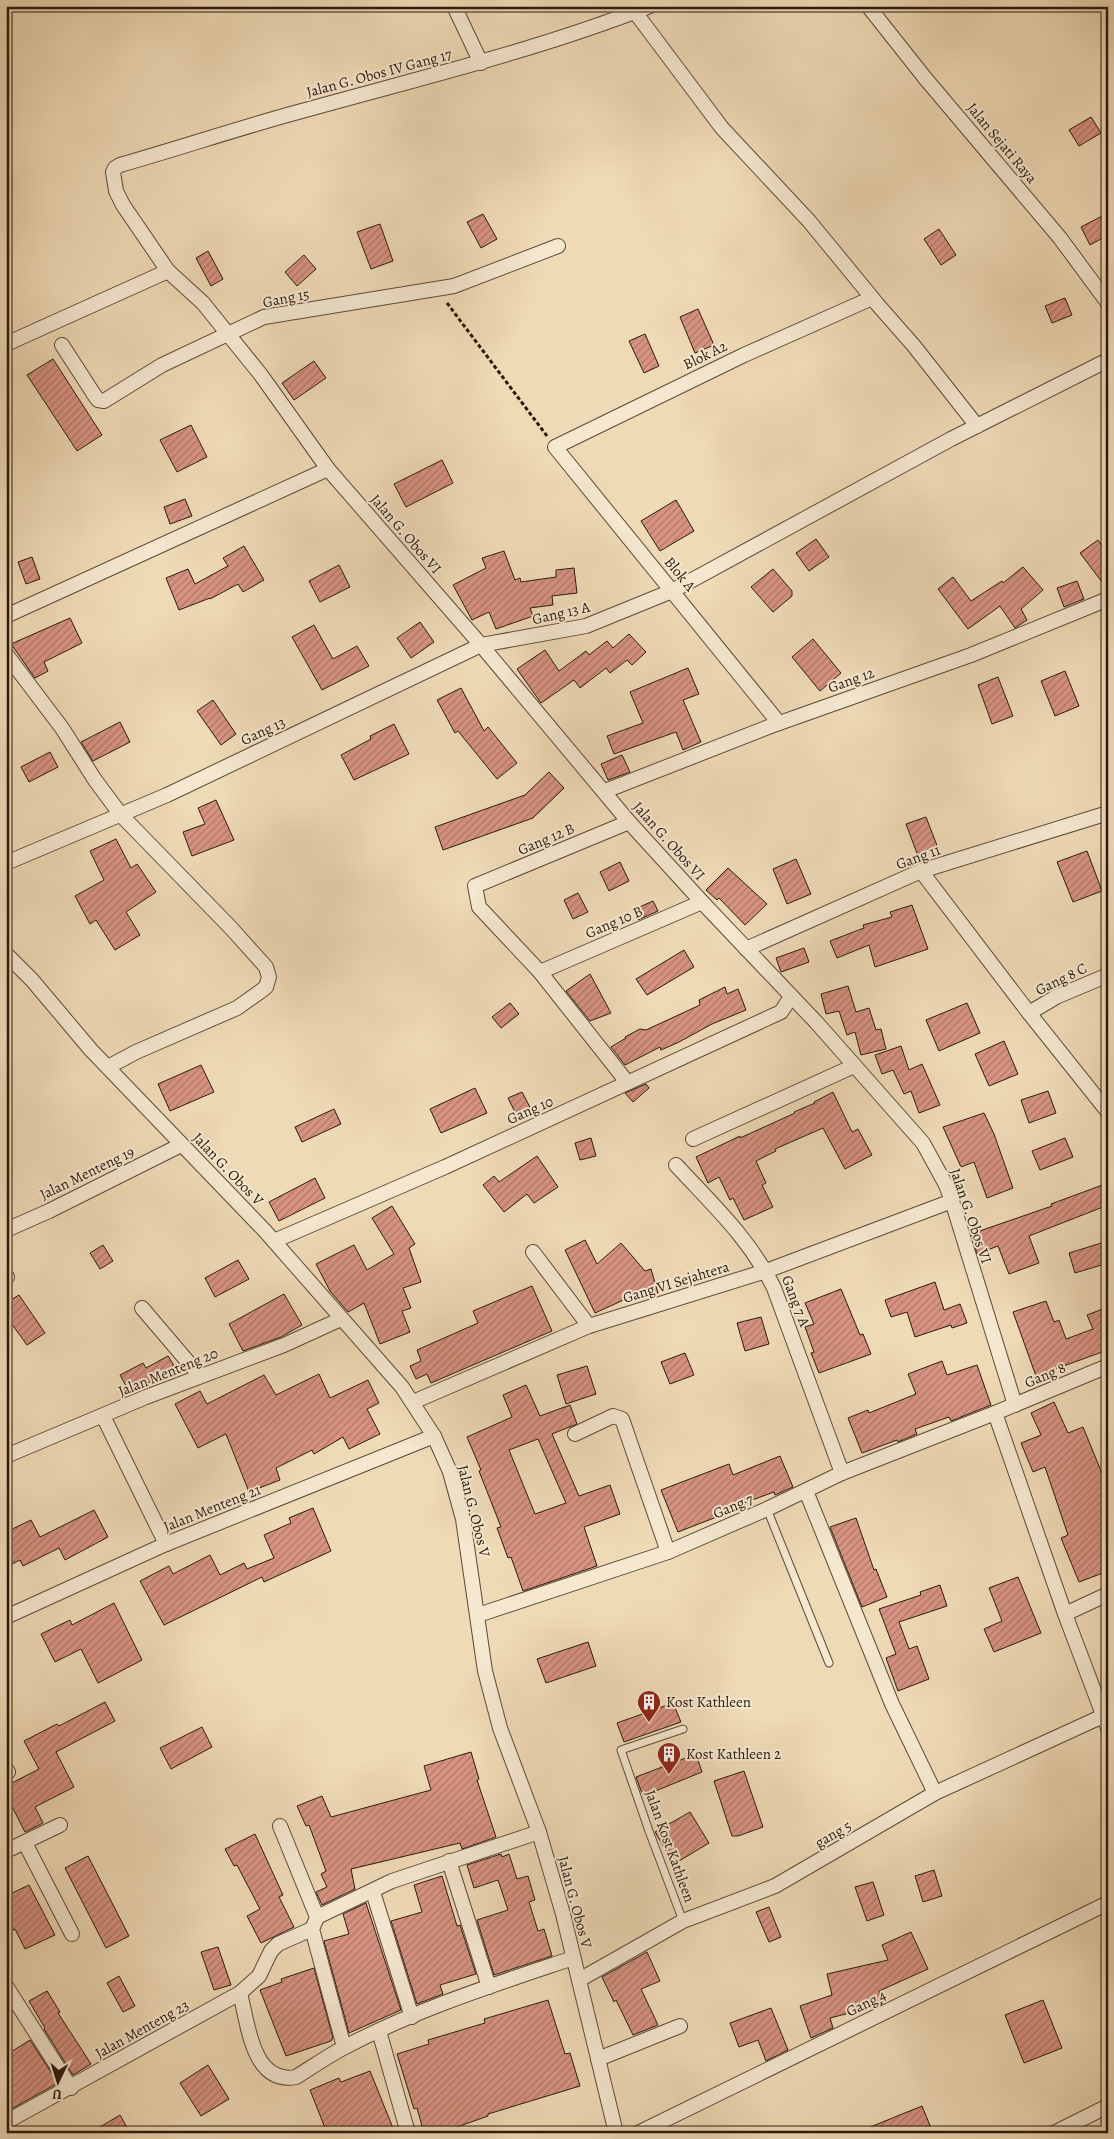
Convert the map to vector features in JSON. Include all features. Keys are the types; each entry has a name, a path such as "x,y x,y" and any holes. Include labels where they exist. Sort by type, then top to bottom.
{"street":[{"path":"454,6 480,63"},
{"name":"Jalan G. Obos IV Gang 17","path":"115,168 297,112 480,63 560,38 650,6"},
{"name":"Jalan Sejati Raya","path":"868,6 925,78 1060,238 1108,303"},
{"path":"635,12 722,128 809,220 872,298 914,346 977,426"},
{"name":"Jalan G. Obos VI","path":"115,168 113,172 114,185 119,198 168,271 203,304 261,375 328,469 605,791 629,822 816,1022 923,1143 946,1185 952,1201 1015,1405"},
{"name":"Gang 15","path":"62,345 98,400 104,401 162,365 264,317 454,286 558,246"},
{"path":"6,344 168,271"},
{"name":"Blok A2","path":"555,447 744,355 872,298"},
{"name":"Gang 13 A","path":"481,646 586,626 672,591 977,426 1108,360"},
{"name":"Blok A","path":"555,447 778,723"},
{"path":"6,616 328,469"},
{"name":"Gang 12","path":"605,791 778,723 971,655 1108,599"},
{"name":"Gang 13","path":"6,863 93,828 167,795 481,646"},
{"path":"6,654 62,728 95,780 121,815 231,928 266,968 269,977 266,987 261,992 237,1008 136,1052 108,1067"},
{"name":"Gang 11","path":"746,949 921,871 1108,813"},
{"name":"Gang 12 B","path":"540,972 480,907 475,886 629,822"},
{"path":"921,871 1029,1013 1108,1112"},
{"name":"Gang 10 B","path":"540,972 702,902"},
{"name":"Jalan G. Obos V","path":"6,954 32,980 91,1050 274,1241 413,1402 434,1436 450,1472 463,1519 485,1671 500,1728 539,1832 563,1914 616,2133"},
{"path":"540,972 627,1082"},
{"name":"Gang 8 C","path":"1029,1013 1056,998 1108,975"},
{"name":"Gang 10","path":"274,1241 446,1167 781,1012 791,997"},
{"path":"693,1139 854,1066"},
{"name":"Jalan Menteng 19","path":"6,1230 49,1211 182,1144"},
{"name":"Gang 7 A","path":"676,1165 744,1237 766,1271 774,1288 842,1473"},
{"name":"Gang VI Sejahtera","path":"413,1402 589,1326 766,1271 952,1201"},
{"path":"533,1252 589,1326"},
{"path":"142,1308 200,1376"},
{"name":"Jalan Menteng 20","path":"6,1456 200,1376 284,1345 341,1319"},
{"name":"Gang 8","path":"995,1413 1108,1366"},
{"path":"995,1413 1065,1614 1106,1722"},
{"name":"Gang 7","path":"478,1615 668,1552 767,1509 842,1473 995,1413"},
{"path":"103,1416 166,1544"},
{"path":"575,1434 609,1417 618,1416 622,1419 668,1552"},
{"name":"Jalan Menteng 21","path":"6,1617 166,1544 434,1436"},
{"path":"806,1491 892,1704 935,1794"},
{"path":"1065,1614 1108,1594"},
{"name":"gang 5","path":"579,1980 683,1921 776,1886 935,1794 1106,1722"},
{"path":"6,1851 60,1825"},
{"path":"280,1826 314,1923 344,2047"},
{"name":"Jalan Menteng 23","path":"7,2120 71,2088 240,1993 259,1976 272,1951 278,1944 314,1923 392,1881 539,1832"},
{"path":"25,1843 72,1934"},
{"path":"449,1861 488,1986"},
{"path":"373,1892 412,2017"},
{"name":"Gang 4","path":"638,2133 1108,1903"},
{"path":"240,1993 255,2051 261,2065 267,2071 282,2078 296,2077 344,2047 379,2031 488,1986 573,1958"},
{"path":"6,1986 71,2088"},
{"path":"598,2060 680,2026"},
{"path":"379,2031 408,2133"},
{"path":"1054,2133 1108,2106"}],"lane":[{"path":"767,1509 829,1663"},
{"name":"Jalan Kost Kathleen","path":"683,1729 621,1750 683,1921"}],"path":[{"path":"437,289 555,447"}],"building":[{"path":"1091,117 1101,133 1079,146 1069,130"},
{"path":"1108,213 1108,235 1090,245 1081,227"},
{"path":"483,214 497,239 481,248 467,222"},
{"path":"380,224 393,261 371,269 357,232"},
{"path":"939,229 956,255 941,265 924,239"},
{"path":"208,251 223,279 211,286 196,258"},
{"path":"304,255 316,269 297,286 285,272"},
{"path":"1065,298 1072,315 1052,323 1045,306"},
{"path":"698,309 714,345 695,353 680,317"},
{"path":"645,334 659,366 644,373 629,341"},
{"path":"53,359 102,435 77,451 27,375"},
{"path":"314,361 326,378 294,400 282,383"},
{"path":"191,425 207,457 177,472 160,440"},
{"path":"442,460 453,483 406,507 394,484"},
{"path":"185,499 192,516 170,524 164,507"},
{"path":"676,500 694,531 660,551 641,521"},
{"path":"816,539 829,557 809,571 796,553"},
{"path":"1098,540 1108,554 1108,590 1080,553"},
{"path":"244,546 264,580 243,592 238,584 210,599 179,610 166,578 188,569 195,584 228,566 223,558"},
{"path":"504,551 515,580 520,578 521,582 556,577 556,570 574,568 577,593 552,596 553,605 530,608 533,616 496,629 489,612 472,620 453,585 486,568 482,558"},
{"path":"32,557 40,579 26,584 18,562"},
{"path":"339,565 350,587 320,602 309,581"},
{"path":"1023,567 1043,590 1021,609 1027,620 1015,628 1000,606 968,629 938,589 953,577 971,601 1002,581 1003,583"},
{"path":"773,569 792,591 792,596 773,612 751,587"},
{"path":"1077,581 1084,599 1064,607 1057,588"},
{"path":"70,618 82,643 44,662 48,671 35,678 11,644"},
{"path":"420,622 434,642 411,658 397,638"},
{"path":"314,625 333,659 357,646 369,666 322,690 292,637"},
{"path":"629,634 646,652 632,665 627,660 610,673 606,668 580,688 574,680 541,703 517,669 545,650 559,671 586,651 589,655 607,641 613,648"},
{"path":"813,639 841,673 820,691 792,657"},
{"path":"688,668 699,694 683,700 701,742 683,750 676,732 614,754 607,736 643,723 630,692"},
{"path":"1065,671 1079,706 1055,716 1041,681"},
{"path":"998,677 1013,716 992,724 978,685"},
{"path":"461,688 484,731 488,727 517,763 497,779 458,731 455,733 437,700"},
{"path":"213,700 236,734 221,745 197,711"},
{"path":"120,722 130,742 93,761 81,742"},
{"path":"394,724 409,754 354,780 341,755 371,739 370,736"},
{"path":"50,752 58,767 29,782 21,767"},
{"path":"622,755 630,772 608,780 601,764"},
{"path":"549,772 564,788 533,818 443,850 435,827 525,795"},
{"path":"216,800 234,840 192,856 183,832 205,824 198,808"},
{"path":"926,817 938,848 918,856 906,824"},
{"path":"116,839 131,868 137,864 156,892 126,912 140,935 115,950 96,920 90,924 75,896 104,880 90,851"},
{"path":"1087,851 1102,891 1073,902 1057,862"},
{"path":"796,859 811,894 787,904 773,869"},
{"path":"620,862 629,881 609,891 600,872"},
{"path":"728,868 767,904 745,925 719,898 717,900 706,890"},
{"path":"578,893 588,912 573,919 564,900"},
{"path":"653,901 658,911 638,920 633,910"},
{"path":"912,905 928,949 875,967 869,945 837,958 830,941 864,928 863,925 892,917 890,912"},
{"path":"804,948 809,962 781,972 776,958"},
{"path":"684,950 694,967 647,995 636,979"},
{"path":"590,974 611,1013 590,1021 566,991"},
{"path":"848,986 856,1012 869,1008 876,1030 881,1029 886,1049 861,1055 855,1032 847,1035 839,1011 826,1014 821,994"},
{"path":"725,987 727,994 738,989 746,1010 712,1024 661,1050 660,1047 625,1065 611,1047 640,1029 646,1030 700,1005 699,1000"},
{"path":"510,1003 519,1014 501,1028 492,1017"},
{"path":"967,1003 980,1033 939,1051 926,1020"},
{"path":"1004,1041 1018,1074 989,1086 975,1054"},
{"path":"901,1046 909,1070 922,1064 940,1105 919,1113 911,1091 904,1094 893,1070 882,1074 875,1055"},
{"path":"201,1065 214,1092 170,1111 158,1084"},
{"path":"646,1084 649,1088 633,1102 625,1093"},
{"path":"475,1088 487,1113 441,1133 430,1109"},
{"path":"1048,1091 1056,1113 1029,1123 1021,1100"},
{"path":"522,1092 533,1113 519,1120 508,1098"},
{"path":"833,1092 852,1132 858,1129 872,1155 845,1169 823,1128 775,1149 776,1151 756,1161 766,1183 762,1185 773,1207 744,1220 733,1198 730,1200 719,1177 708,1183 696,1157 795,1113"},
{"path":"334,1109 341,1124 302,1142 295,1127"},
{"path":"984,1113 994,1134 1013,1188 987,1198 974,1162 961,1167 943,1127"},
{"path":"591,1138 596,1156 580,1160 575,1143"},
{"path":"1065,1138 1073,1157 1040,1170 1032,1151"},
{"path":"537,1156 558,1187 534,1203 527,1194 504,1212 483,1185 494,1176 499,1182"},
{"path":"315,1178 325,1198 279,1221 269,1202"},
{"path":"1108,1183 1108,1205 1029,1236 1039,1263 1009,1274 998,1246 977,1254 971,1234 1052,1206 1051,1204"},
{"path":"392,1206 415,1244 409,1248 421,1282 403,1288 411,1308 402,1311 410,1332 380,1344 364,1303 348,1312 330,1291 316,1264 354,1245 367,1270 394,1254 372,1218"},
{"path":"585,1240 597,1264 621,1243 645,1271 651,1269 658,1293 640,1298 639,1293 595,1313 565,1250"},
{"path":"1108,1241 1108,1263 1075,1273 1069,1253"},
{"path":"103,1245 113,1261 100,1269 90,1253"},
{"path":"238,1260 249,1279 215,1297 205,1278"},
{"path":"935,1282 944,1310 960,1304 967,1323 952,1328 951,1325 915,1337 907,1312 891,1317 885,1300"},
{"path":"532,1286 552,1331 431,1383 427,1374 416,1379 410,1366 421,1361 417,1350 478,1323 473,1311"},
{"path":"841,1289 860,1335 863,1334 871,1354 819,1373 811,1353 814,1352 805,1327 814,1324 805,1303"},
{"path":"284,1294 302,1325 281,1337 243,1351 229,1324"},
{"path":"19,1295 45,1333 27,1345 6,1316 6,1303"},
{"path":"1046,1301 1054,1322 1059,1320 1066,1339 1093,1329 1087,1315 1108,1307 1108,1357 1104,1358 1102,1352 1036,1376 1013,1312"},
{"path":"761,1317 769,1344 745,1351 737,1323"},
{"path":"685,1353 694,1375 670,1384 661,1362"},
{"path":"168,1356 178,1372 163,1380 160,1377 130,1393 120,1375 143,1363 146,1368"},
{"path":"942,1361 947,1375 977,1365 991,1405 951,1421 949,1417 915,1429 917,1434 862,1453 848,1418 868,1410 869,1413 916,1394 908,1374"},
{"path":"587,1366 596,1394 566,1404 557,1375"},
{"path":"319,1374 330,1398 368,1380 379,1403 367,1409 380,1434 349,1449 343,1437 314,1454 312,1450 276,1468 280,1480 249,1492 226,1434 198,1448 175,1404 200,1391 207,1404 264,1375 276,1395"},
{"path":"526,1385 540,1416 570,1405 577,1424 552,1434 579,1496 610,1485 620,1514 584,1527 597,1566 523,1591 511,1557 508,1558 497,1528 501,1527 467,1437 512,1417 503,1395","holes":["538,1439 566,1503 535,1514 509,1450"]},
{"path":"1054,1402 1068,1433 1083,1427 1108,1488 1108,1571 1079,1582 1061,1538 1068,1535 1045,1467 1033,1472 1021,1443 1041,1435 1031,1413"},
{"path":"780,1456 793,1487 775,1495 774,1492 744,1503 745,1506 678,1532 661,1490 729,1464 733,1475"},
{"path":"313,1508 331,1551 264,1582 262,1577 164,1625 140,1581 169,1566 173,1574 210,1555 220,1575 244,1563 247,1569 274,1558 264,1535 291,1523 289,1518"},
{"path":"94,1510 108,1537 65,1560 59,1548 23,1566 20,1560 6,1567 6,1532 31,1520 40,1537"},
{"path":"856,1518 874,1570 876,1569 887,1597 862,1607 830,1527"},
{"path":"1018,1577 1041,1633 994,1652 984,1629 1002,1621 989,1588"},
{"path":"940,1585 947,1606 899,1622 909,1649 917,1646 929,1679 898,1691 886,1658 896,1654 879,1609 921,1595 920,1592"},
{"path":"114,1603 142,1660 98,1683 81,1649 55,1662 41,1634 70,1620 72,1625"},
{"path":"588,1642 596,1666 546,1683 537,1659"},
{"path":"105,1702 115,1721 56,1752 74,1787 35,1807 43,1823 25,1832 6,1795 6,1786 39,1769 24,1741 57,1724 59,1726"},
{"name":"Kost Kathleen","path":"673,1703 681,1722 624,1742 617,1723"},
{"path":"202,1727 212,1747 171,1769 160,1748"},
{"path":"471,1752 479,1779 477,1780 496,1837 462,1849 460,1843 351,1869 355,1889 322,1905 316,1892 327,1887 321,1874 326,1871 309,1825 306,1826 297,1806 322,1796 331,1817 431,1790 424,1766"},
{"name":"Kost Kathleen 2","path":"696,1754 702,1772 643,1796 636,1777"},
{"path":"744,1771 763,1827 738,1836 732,1836 714,1781"},
{"path":"690,1812 709,1843 674,1864 655,1832"},
{"path":"255,1834 283,1895 279,1897 294,1927 261,1943 247,1916 260,1909 237,1865 234,1866 225,1849"},
{"path":"501,1854 502,1857 509,1854 517,1879 528,1876 535,1900 529,1902 538,1931 544,1929 552,1956 494,1975 477,1920 508,1910 498,1880 474,1888 467,1865"},
{"path":"88,1856 129,1936 106,1948 65,1868"},
{"path":"934,1870 942,1896 923,1902 915,1876"},
{"path":"442,1876 457,1926 460,1925 476,1974 440,1985 443,1994 417,2004 391,1921 422,1912 414,1885"},
{"path":"873,1882 884,1915 867,1921 855,1887"},
{"path":"29,1885 55,1935 25,1949 15,1929 6,1934 6,1896"},
{"path":"366,1903 401,2010 349,2033 324,1941 349,1934 343,1914"},
{"path":"769,1907 781,1937 769,1942 756,1912"},
{"path":"911,1932 928,1969 879,1991 882,2004 830,2018 833,2028 811,2038 800,2006 832,1995 827,1974 888,1960 882,1945"},
{"path":"218,1947 231,1985 214,1990 201,1952"},
{"path":"647,1952 660,1981 641,1989 658,2025 633,2035 616,2000 614,2002 602,1977"},
{"path":"314,1968 333,2038 331,2041 286,2056 260,1990 282,1982 281,1979"},
{"path":"119,1976 135,2006 123,2012 107,1983"},
{"path":"47,1991 60,2012 58,2013 91,2064 73,2075 29,2001"},
{"path":"548,2000 565,2054 570,2053 580,2086 488,2114 488,2116 440,2133 424,2133 417,2108 414,2109 397,2054 429,2044 428,2040 485,2023 484,2019"},
{"path":"1043,2000 1062,2048 1024,2063 1005,2015"},
{"path":"771,2008 788,2050 766,2061 758,2040 739,2047 730,2023"},
{"path":"30,2040 58,2083 6,2112 6,2055"},
{"path":"208,2065 229,2099 201,2116 180,2083"},
{"path":"370,2071 395,2133 327,2133 310,2090 339,2078 341,2082"},
{"path":"922,2106 933,2133 858,2132"},
{"path":"120,2115 130,2133 90,2133"}],"place":[{"name":"Kost Kathleen","path":"649,1723"},
{"name":"Kost Kathleen 2","path":"669,1775"}]}
